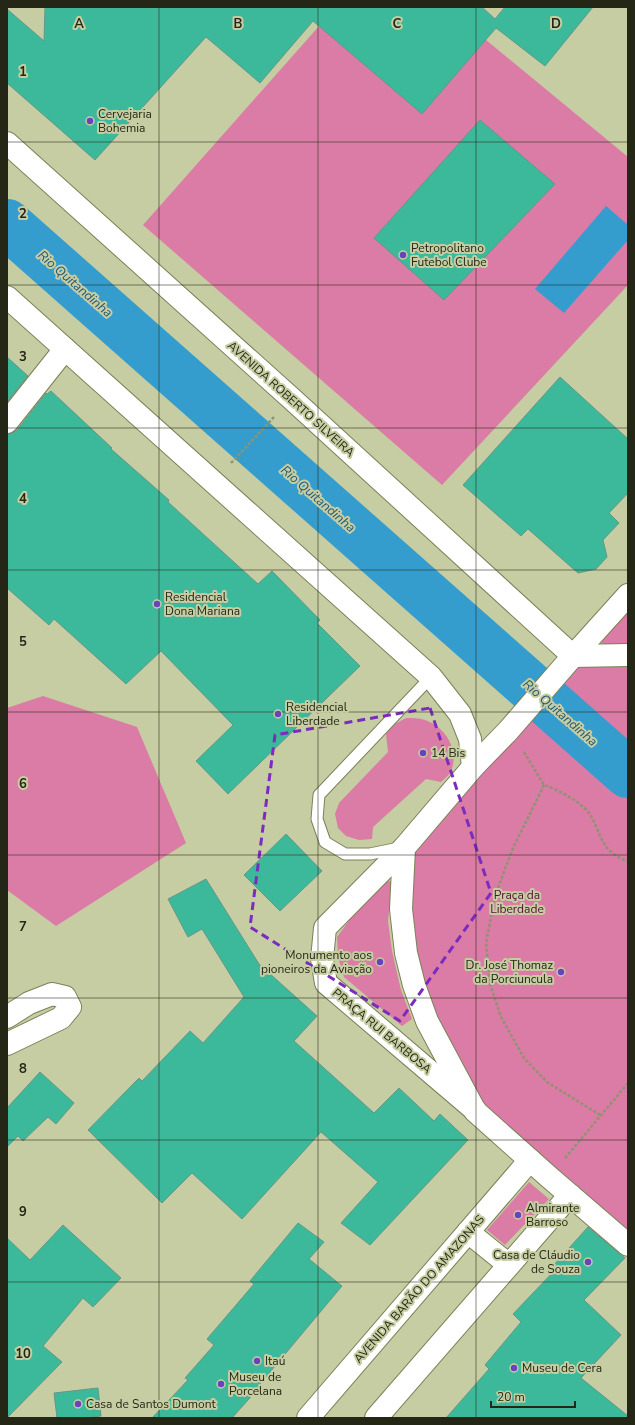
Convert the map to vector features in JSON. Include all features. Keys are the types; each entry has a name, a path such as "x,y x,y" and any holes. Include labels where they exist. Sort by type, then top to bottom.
{"main road":[{"name":"AVENIDA ROBERTO SILVEIRA","path":"7,143 292,399 573,656"},
{"path":"7,297 431,677 460,714 470,739 473,767"},
{"path":"7,422 65,349"},
{"path":"628,595 508,731 473,767 404,848 401,909 406,953 414,985 427,1021 476,1111 628,1245"},
{"path":"573,656 628,655"},
{"name":"PRAÇA RUI BARBOSA","path":"404,848 325,928 322,959 326,983 476,1111"},
{"path":"7,1016 29,1003 52,994 65,997 70,1007 61,1018 7,1044"},
{"name":"AVENIDA BARÃO DO AMAZONAS","path":"308,1418 530,1160"},
{"path":"376,1418 570,1195"},
{"path":"468,1232 509,1265"}],"lane":[{"path":"404,848 370,854 345,854 325,842 317,819 319,795 431,677"}],"path":[{"path":"212,482 292,399"},
{"path":"522,747 544,785 553,788 572,799 588,812 600,836 610,851 628,862"},
{"path":"544,785 513,848 495,896 486,944 490,984 501,1017 524,1058 547,1082 600,1116"},
{"path":"560,1164 628,1083"}],"highlighted area":[{"path":"430,708 491,893 400,1021 250,927 275,735"}],"green space":[{"name":"Petropolitano Futebol Clube","path":"336,7 446,7 628,157 628,285 442,485 143,225"},
{"path":"628,608 628,645 603,645 600,640"},
{"name":"Praça da Liberdade","path":"628,658 628,1237 478,1106 430,1020 410,953 410,848 575,660"},
{"path":"43,696 137,727 186,843 56,926 7,890 7,708"},
{"path":"406,718 418,718 433,723 445,734 450,741 454,757 450,773 441,782 426,779 373,827 372,839 359,840 346,836 338,828 335,814 339,803 388,752 386,734 393,725"},
{"path":"386,880 392,882 388,921 392,951 401,990 412,1019 402,1026 344,977 338,957 337,937 351,918"},
{"path":"529,1182 549,1199 505,1245 487,1230"}],"water":[{"path":"606,206 628,225 628,240 564,313 535,289"}],"building":[{"path":"45,7 482,7 495,19 505,7 593,7 545,66 496,28 422,114 313,21 260,83 206,37 95,160 7,83 7,9 44,41"},
{"name":"Petropolitano Futebol Clube","path":"480,120 555,184 444,300 374,238"},
{"path":"7,357 28,376 7,402"},
{"path":"560,377 628,439 628,493 609,513 619,523 603,540 607,557 596,569 578,573 528,529 521,536 463,485"},
{"path":"51,391 112,448 111,449 169,500 168,502 258,584 272,571 320,620 317,623 360,666 228,794 196,761 233,725 161,651 126,684 54,619 49,625 7,588 7,434 17,430 46,393 47,394"},
{"path":"286,834 322,871 280,911 244,875"},
{"path":"206,879 259,964 317,1016 294,1041 374,1113 399,1088 434,1121 440,1114 468,1140 370,1245 341,1223 378,1182 321,1132 242,1219 192,1173 162,1203 88,1130 139,1078 142,1081 190,1031 203,1043 244,997 202,929 188,937 168,899"},
{"path":"40,1072 74,1103 56,1124 48,1117 23,1141 18,1136 7,1147 7,1108"},
{"path":"298,1223 324,1242 309,1259 342,1286 232,1418 152,1418 188,1380 185,1378 214,1345 207,1339 254,1284 250,1281"},
{"path":"63,1225 121,1278 93,1307 83,1298 43,1346 62,1362 7,1418 7,1238 30,1260"},
{"path":"588,1227 625,1258 584,1300 621,1335 581,1378 628,1416 628,1418 446,1418 489,1369 485,1365 521,1322 513,1314 555,1270 552,1267"},
{"name":"Casa de Santos Dumont","path":"98,1388 101,1416 84,1418 57,1418 54,1393"}],"waterway":[{"name":"Rio Quitandinha","path":"7,224 628,773"}],"place":[{"name":"Cervejaria Bohemia","path":"90,121"},
{"name":"Petropolitano Futebol Clube","path":"403,255"},
{"name":"Residencial Dona Mariana","path":"157,604"},
{"name":"Residencial Liberdade","path":"278,714"},
{"name":"14 Bis","path":"423,753"},
{"name":"Monumento aos pioneiros da Aviação","path":"380,962"},
{"name":"Dr. José Thomaz da Porciuncula","path":"561,972"},
{"name":"Almirante Barroso","path":"518,1215"},
{"name":"Casa de Cláudio de Souza","path":"588,1262"},
{"name":"Itaú","path":"257,1361"},
{"name":"Museu de Cera","path":"514,1368"},
{"name":"Museu de Porcelana","path":"221,1384"},
{"name":"Casa de Santos Dumont","path":"78,1404"}]}
